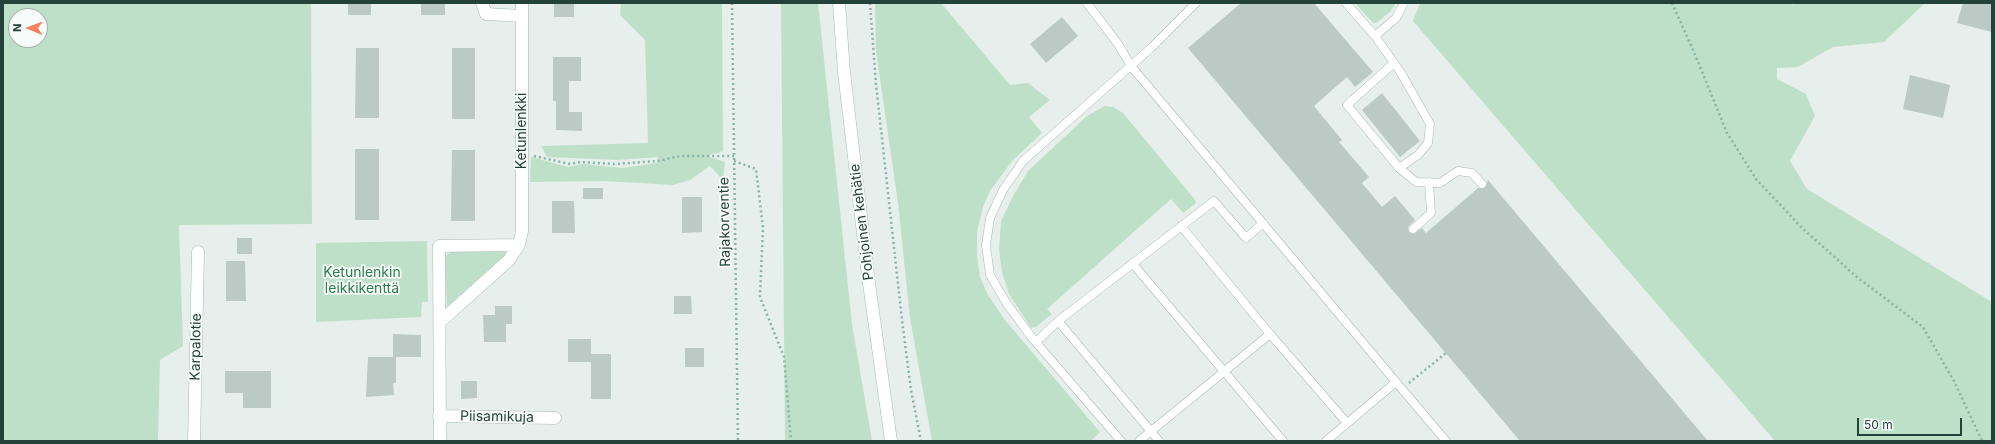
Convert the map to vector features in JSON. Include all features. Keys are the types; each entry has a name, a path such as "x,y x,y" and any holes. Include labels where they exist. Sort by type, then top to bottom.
{"street":[{"path":"482,3 486,14 522,16"},
{"name":"Ketunlenkki","path":"440,322 509,260 519,245 522,231 522,3"},
{"name":"Pohjoinen kehätie","path":"839,3 845,80 864,244 891,441"},
{"path":"440,441 439,246 519,245"},
{"name":"Karpalotie","path":"194,441 198,252"},
{"name":"Piisamikuja","path":"439,416 555,418"}],"lane":[{"path":"1087,3 1118,44 1131,66 1446,441"},
{"path":"1120,441 1036,342 1007,304 990,275 986,245 990,218 1003,190 1024,161 1131,66 1195,3"},
{"path":"1346,3 1375,36 1394,63 1430,124 1428,143 1418,155 1399,168"},
{"path":"1375,36 1396,18 1404,3"},
{"path":"1394,63 1347,105 1399,168 1416,182 1440,183 1458,171 1472,173 1482,184"},
{"path":"1412,229 1431,213 1429,182"},
{"path":"1036,342 1058,321 1214,201 1246,238 1263,223"},
{"path":"1181,226 1346,423"},
{"path":"1133,264 1283,441"},
{"path":"1058,321 1159,441"},
{"path":"1140,441 1270,334"},
{"path":"1326,441 1396,382"}],"path":[{"name":"Rajakorventie","path":"732,3 738,441"},
{"path":"870,3 876,84 902,320 911,390 921,441"},
{"path":"1672,3 1727,133 1756,179 1802,228 1858,278 1923,327 1954,381 1982,441"},
{"path":"522,148 532,156 570,164 580,162 615,164 658,161 680,156 734,156"},
{"path":"734,161 756,169 763,228 760,297 784,357 791,441"}],"green space":[{"path":"3,3 311,3 312,224 179,225 183,346 160,360 158,441 3,441"},
{"path":"621,3 722,3 723,151 711,154 709,157 725,162 723,180 710,166 690,180 673,185 604,181 530,182 531,157 568,167 582,164 622,168 657,163 658,157 618,160 547,157 541,146 648,143 645,40 620,15"},
{"path":"781,3 818,3 852,324 872,441 785,441"},
{"path":"875,3 941,3 1010,85 1028,83 1050,100 1029,117 1042,133 1012,161 990,191 983,207 977,232 977,257 980,277 988,295 1005,320 1100,432 1091,441 932,441 910,318 898,203 876,51"},
{"path":"1355,3 1396,3 1390,12 1376,23 1373,23"},
{"path":"1420,3 1791,3 1793,5 1795,3 1925,3 1884,42 1833,47 1798,67 1777,68 1777,79 1806,94 1815,116 1790,161 1807,189 1992,302 1992,441 1775,441 1413,21"},
{"path":"1105,106 1113,107 1123,113 1196,201 1195,204 1183,213 1171,199 1047,309 1052,314 1036,327 1031,328 1009,294 1002,272 999,250 1001,221 1013,196 1028,171 1087,116"},
{"name":"Ketunlenkin leikkikenttä","path":"427,241 428,302 422,302 421,317 316,322 316,243"},
{"path":"500,250 506,253 505,255 447,307 445,256 452,252"}],"building":[{"path":"348,3 371,3 371,15 348,15"},
{"path":"421,3 445,3 445,15 421,15"},
{"path":"554,3 574,3 574,17 554,17"},
{"path":"1241,3 1314,3 1373,72 1355,87 1347,77 1314,106 1342,140 1339,142 1369,177 1362,183 1382,207 1395,196 1415,220 1408,227 1409,232 1414,234 1422,228 1426,233 1478,188 1485,188 1488,180 1708,441 1520,441 1188,48"},
{"path":"1963,3 1992,3 1992,32 1957,23"},
{"path":"1062,17 1078,36 1046,63 1030,44"},
{"path":"356,48 379,48 379,118 355,118"},
{"path":"452,48 475,48 475,119 452,119"},
{"path":"553,57 581,57 581,81 569,81 569,112 582,112 582,131 556,130 556,101 553,101"},
{"path":"1910,75 1950,85 1943,118 1903,109"},
{"path":"1382,93 1420,141 1400,157 1362,110"},
{"path":"355,149 379,149 379,220 355,220"},
{"path":"452,150 475,150 475,221 451,221"},
{"path":"583,188 603,188 603,199 583,199"},
{"path":"682,197 702,197 702,232 682,233"},
{"path":"552,201 574,201 575,233 552,233"},
{"path":"237,238 252,238 252,254 237,254"},
{"path":"226,261 245,261 246,301 226,301"},
{"path":"674,296 691,296 692,314 674,314"},
{"path":"495,306 512,306 512,324 506,324 506,342 484,342 483,315 495,315"},
{"path":"393,334 421,335 421,357 393,357"},
{"path":"568,339 591,339 591,354 611,354 611,399 591,399 591,362 568,362"},
{"path":"685,348 704,348 704,367 685,367"},
{"path":"368,357 396,357 396,383 393,383 394,395 366,397"},
{"path":"225,371 271,371 271,408 243,408 243,393 225,393"},
{"path":"461,381 477,381 477,398 461,399"}]}
